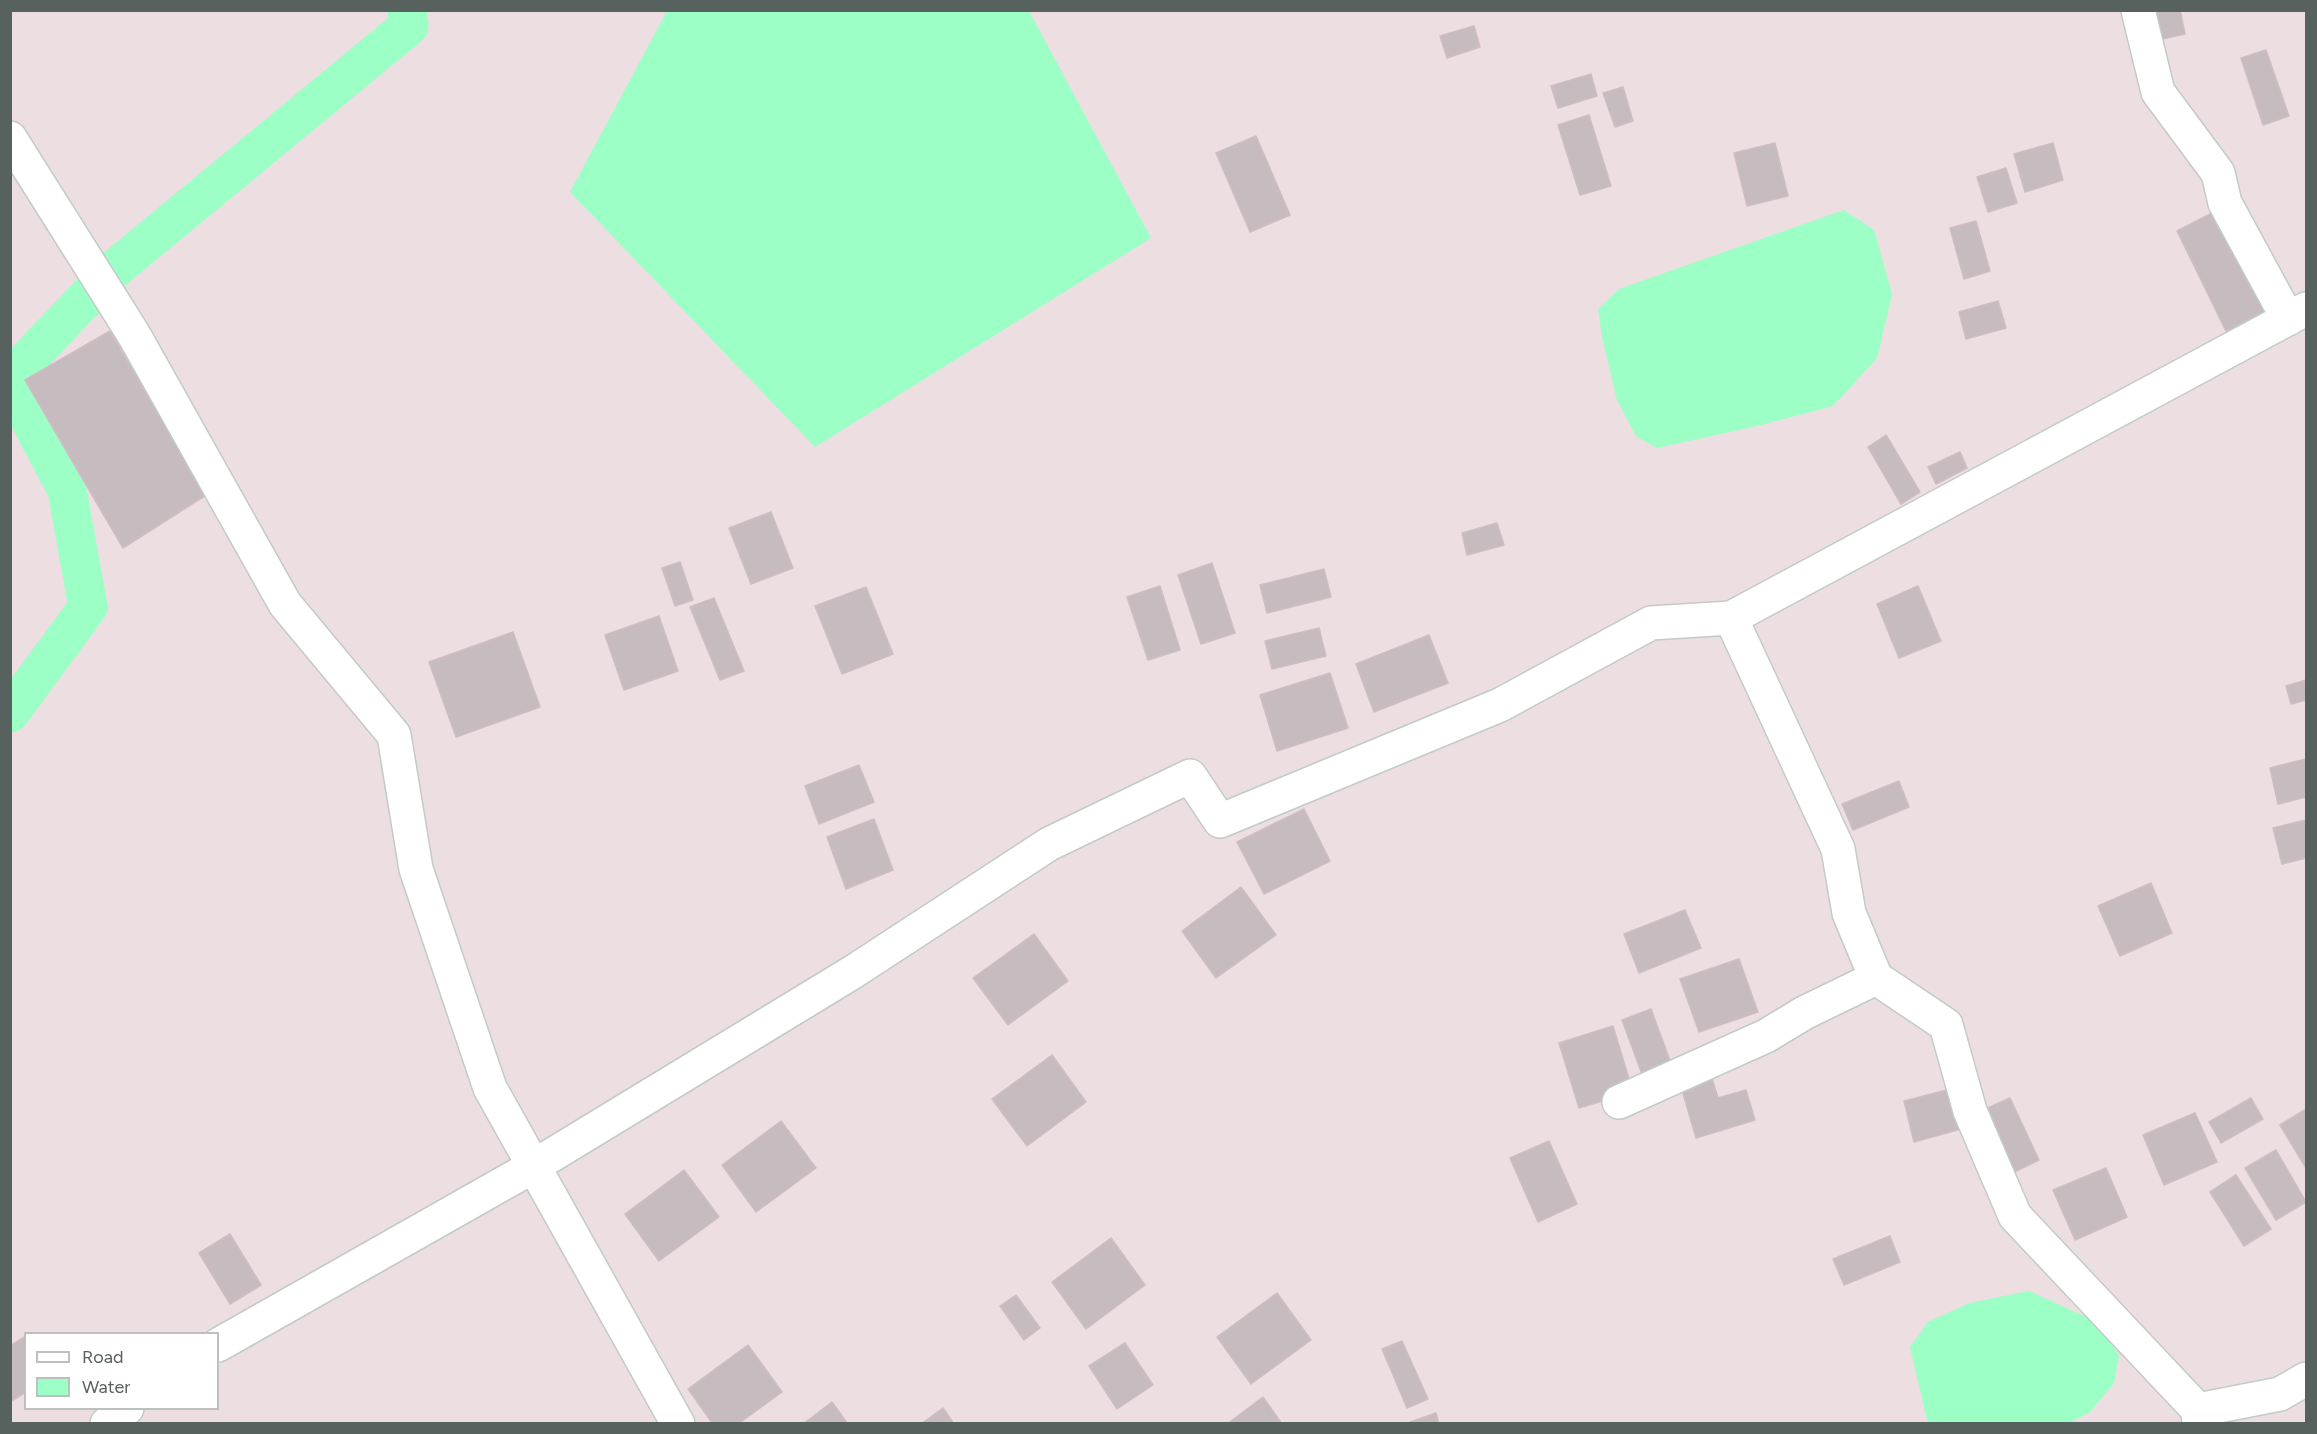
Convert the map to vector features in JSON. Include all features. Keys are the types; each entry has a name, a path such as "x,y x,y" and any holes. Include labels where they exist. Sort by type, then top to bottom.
{"street":[{"path":"219,1344 534,1166 854,972 1049,844 1190,776 1220,821 1500,705 1651,623 1731,618 2297,314 2225,203 2218,173 2158,92 2139,10"},
{"path":"10,138 134,335 285,604 394,735 416,868 490,1088 678,1424"},
{"path":"1731,618 1838,849 1849,913 1876,978 1946,1025 1970,1111 2015,1216 2198,1417 2280,1394 2307,1379"},
{"path":"1619,1102 1766,1036 1804,1013 1876,978"},
{"path":"107,1424 124,1410"}],"water":[{"path":"667,11 1029,11 1151,238 815,447 570,192"},
{"path":"1844,210 1874,230 1892,294 1877,358 1833,406 1757,426 1657,448 1636,436 1617,400 1602,337 1598,309 1619,289"},
{"path":"2029,1291 2095,1321 2119,1355 2114,1383 2090,1412 2069,1423 1928,1424 1910,1347 1928,1322 1969,1303"}],"building":[{"path":"2150,10 2180,10 2185,34 2158,40"},
{"path":"1474,26 1480,47 1447,58 1440,36"},
{"path":"2266,50 2289,116 2263,125 2241,58"},
{"path":"1591,74 1597,96 1558,108 1551,86"},
{"path":"1623,87 1633,121 1615,127 1603,93"},
{"path":"1589,115 1611,186 1580,195 1558,125"},
{"path":"1256,136 1290,215 1250,232 1216,153"},
{"path":"1775,143 1788,196 1747,206 1734,153"},
{"path":"2053,143 2063,180 2025,192 2014,154"},
{"path":"2006,168 2017,203 1988,212 1977,177"},
{"path":"2220,209 2270,309 2226,331 2177,231"},
{"path":"1976,221 1990,271 1964,279 1950,228"},
{"path":"1998,301 2006,328 1966,339 1959,312"},
{"path":"110,331 206,495 123,548 25,380"},
{"path":"1886,435 1920,492 1901,504 1868,447"},
{"path":"1960,452 1967,468 1936,484 1928,467"},
{"path":"771,512 793,568 751,584 729,528"},
{"path":"1497,523 1504,545 1467,555 1462,533"},
{"path":"680,562 693,600 675,606 662,568"},
{"path":"1212,563 1235,633 1201,644 1178,575"},
{"path":"1324,569 1331,597 1267,613 1260,585"},
{"path":"1160,586 1180,650 1148,660 1127,597"},
{"path":"1918,586 1941,641 1899,658 1877,604"},
{"path":"866,587 893,654 842,674 815,606"},
{"path":"714,598 744,671 720,680 690,607"},
{"path":"659,616 678,671 624,690 605,635"},
{"path":"1319,628 1326,656 1272,669 1265,641"},
{"path":"513,632 540,707 456,737 429,662"},
{"path":"1429,635 1448,683 1374,712 1356,664"},
{"path":"1330,673 1348,728 1277,751 1260,695"},
{"path":"2306,680 2306,700 2291,704 2286,686"},
{"path":"2306,759 2306,797 2278,804 2270,768"},
{"path":"859,765 874,802 819,824 805,786"},
{"path":"1899,781 1909,807 1853,830 1842,804"},
{"path":"1304,809 1330,861 1264,894 1237,842"},
{"path":"874,819 893,870 846,889 827,837"},
{"path":"2306,820 2306,858 2282,864 2273,828"},
{"path":"2151,883 2172,933 2120,956 2098,906"},
{"path":"1241,887 1276,935 1216,978 1182,931"},
{"path":"1685,910 1701,948 1639,973 1624,934"},
{"path":"1034,934 1068,981 1008,1025 973,978"},
{"path":"1739,959 1758,1012 1699,1032 1680,979"},
{"path":"1651,1009 1672,1066 1643,1077 1622,1020"},
{"path":"1613,1026 1633,1092 1579,1108 1559,1043"},
{"path":"1052,1055 1086,1102 1027,1146 992,1099"},
{"path":"1709,1068 1718,1098 1746,1090 1755,1120 1696,1138 1678,1076"},
{"path":"1951,1089 1961,1129 1914,1142 1904,1101"},
{"path":"2010,1098 2039,1160 2010,1174 1981,1111"},
{"path":"2251,1098 2263,1119 2221,1143 2209,1122"},
{"path":"2306,1109 2306,1168 2280,1125"},
{"path":"2195,1113 2217,1162 2164,1185 2143,1135"},
{"path":"781,1121 816,1168 756,1212 722,1165"},
{"path":"1549,1141 1577,1204 1538,1222 1510,1158"},
{"path":"2276,1150 2306,1202 2276,1220 2245,1168"},
{"path":"2106,1168 2127,1217 2075,1240 2053,1190"},
{"path":"684,1170 719,1217 659,1261 625,1214"},
{"path":"2236,1175 2271,1229 2244,1246 2210,1192"},
{"path":"230,1234 261,1285 230,1304 199,1253"},
{"path":"1890,1236 1900,1262 1844,1285 1833,1259"},
{"path":"1111,1238 1145,1285 1086,1329 1052,1282"},
{"path":"1277,1293 1311,1340 1251,1384 1217,1337"},
{"path":"1016,1295 1040,1328 1024,1340 1000,1306"},
{"path":"24,1337 24,1393 10,1402 10,1346"},
{"path":"1402,1341 1428,1399 1407,1408 1382,1349"},
{"path":"1125,1343 1153,1385 1117,1409 1089,1366"},
{"path":"748,1345 782,1392 738,1424 713,1424 688,1389"},
{"path":"1263,1397 1282,1424 1227,1424"},
{"path":"832,1402 848,1424 803,1424"},
{"path":"943,1408 954,1424 921,1424"},
{"path":"1436,1413 1439,1424 1411,1424 1410,1422"}],"waterway":[{"path":"10,378 111,272 409,26 407,10"},
{"path":"10,382 67,490 88,607 10,713"}]}
